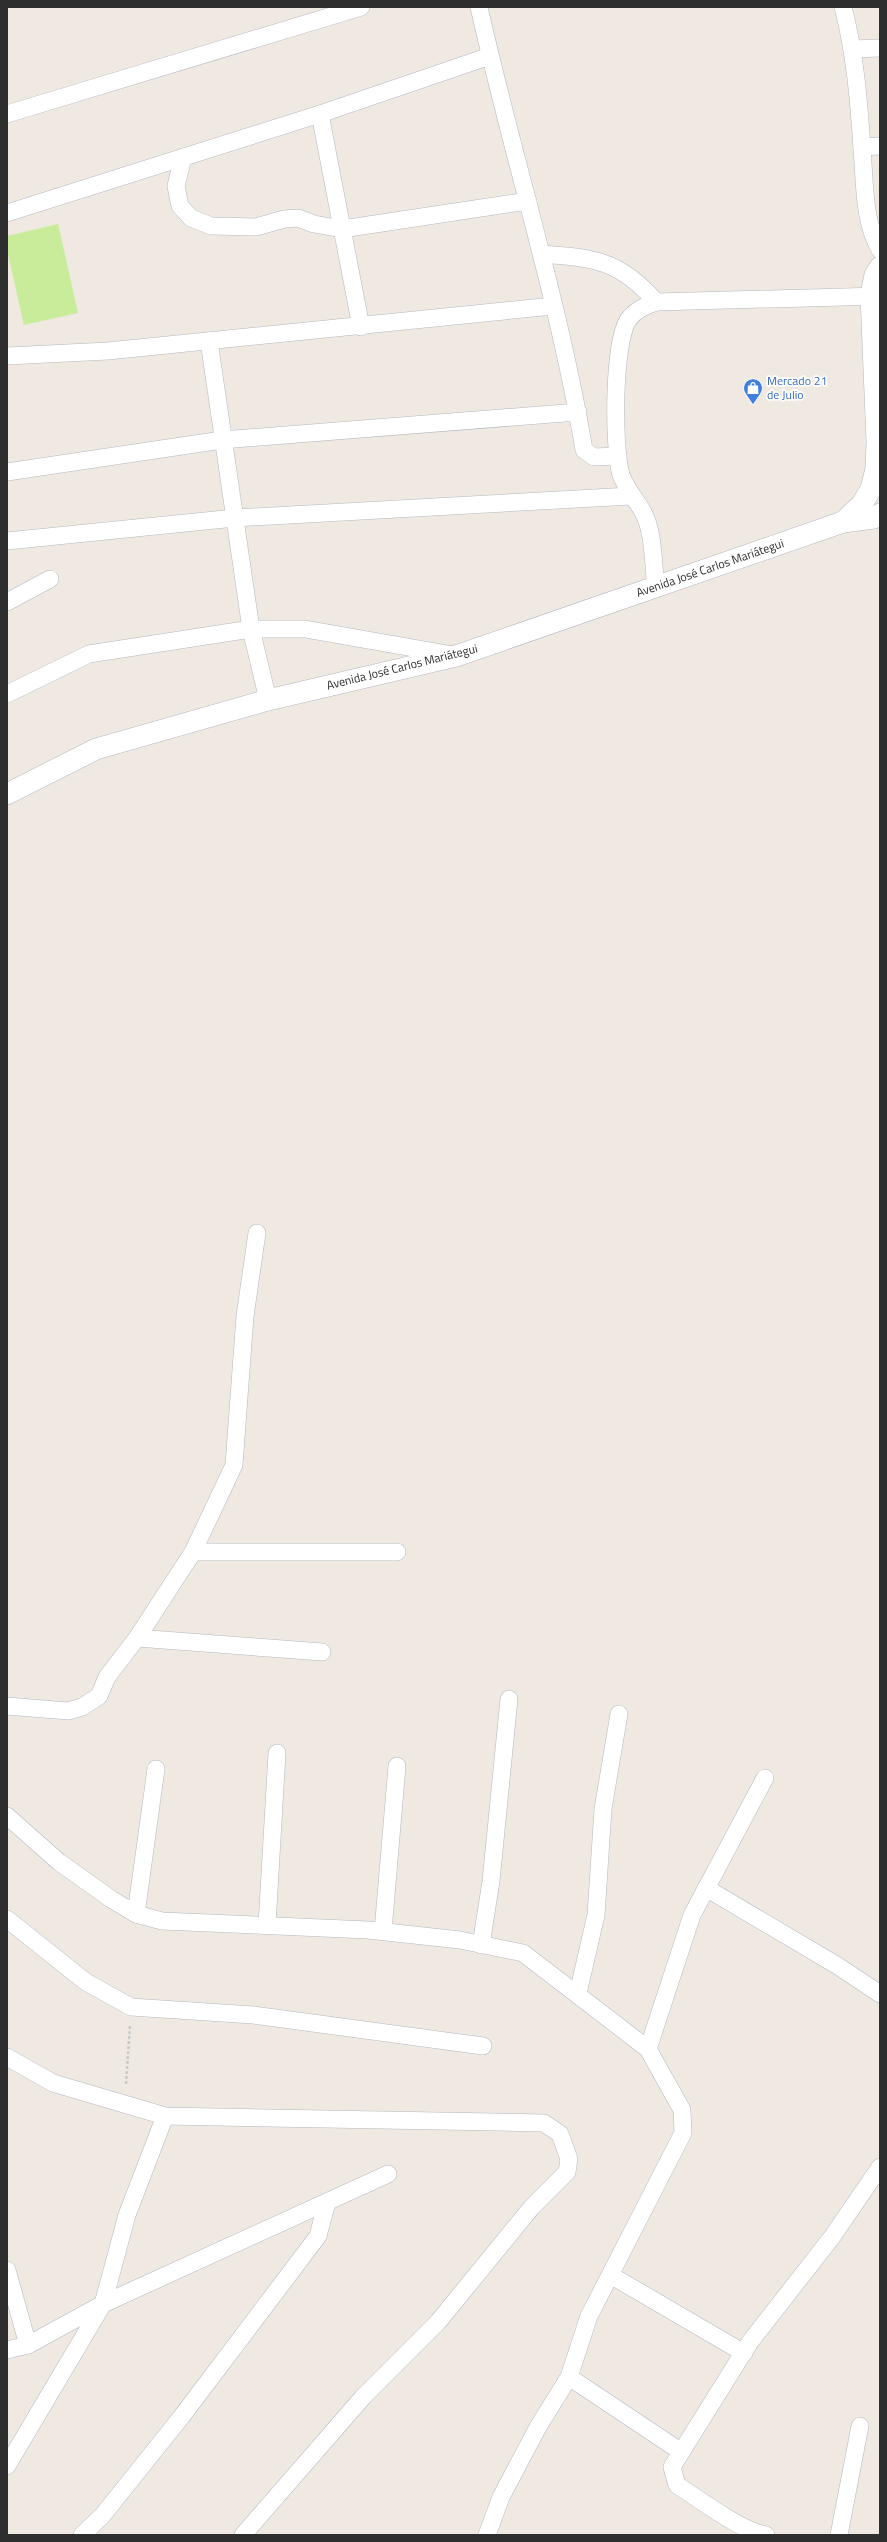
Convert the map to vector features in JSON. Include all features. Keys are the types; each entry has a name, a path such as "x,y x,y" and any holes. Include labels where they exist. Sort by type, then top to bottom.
{"street":[{"path":"7,114 361,7"},
{"path":"479,7 490,56 542,254 578,412 584,450 594,457 618,456"},
{"path":"843,7 852,49 862,147 866,205 874,240 880,250"},
{"path":"852,49 880,48"},
{"path":"7,213 320,114 490,56"},
{"path":"320,114 361,327"},
{"path":"862,147 880,146"},
{"path":"183,157 176,186 180,206 190,218 211,226 256,227 284,219 298,218 314,224 342,229 528,201"},
{"path":"542,254 586,258 609,264 623,271 641,285 656,302"},
{"name":"Avenida José Carlos Mariátegui","path":"843,522 862,504 871,489 876,469 875,275 880,267"},
{"path":"656,586 649,532 643,512 631,496 621,474 618,456 618,353 628,320 640,308 656,302 825,299 875,296"},
{"path":"7,356 108,351 361,327 553,306"},
{"path":"209,341 222,440 251,629 268,700"},
{"path":"7,472 222,440 578,412"},
{"path":"7,541 235,518 631,496"},
{"name":"Avenida José Carlos Mariátegui","path":"7,794 96,749 268,700 456,656 843,522 874,518 880,514"},
{"path":"7,602 50,579"},
{"path":"7,694 89,654 251,629 305,629 456,656"},
{"path":"7,1706 68,1711 82,1707 99,1696 107,1677 137,1638 193,1552 234,1465 245,1316 257,1233"},
{"path":"193,1552 397,1552"},
{"path":"137,1638 322,1652"},
{"path":"481,1945 491,1881 509,1699"},
{"path":"578,1993 596,1915 603,1809 619,1714"},
{"path":"268,1925 277,1753"},
{"path":"383,1931 397,1766"},
{"path":"136,1914 156,1769"},
{"path":"648,2049 692,1915 765,1778"},
{"path":"7,1816 59,1862 136,1914 162,1921 383,1931 481,1945 523,1953 578,1993 648,2049 682,2110 683,2133 612,2276 589,2316 569,2377 538,2427 501,2497 487,2535"},
{"path":"706,1888 838,1966 880,1994"},
{"path":"7,1919 86,1982 131,2007 253,2015 483,2046"},
{"path":"7,2057 53,2083 165,2116 544,2123 560,2134 569,2159 567,2172 531,2208 438,2322 363,2397 244,2535"},
{"path":"7,2466 103,2304 127,2215 165,2116"},
{"path":"766,2535 759,2534 720,2513 677,2485 672,2467 680,2451 744,2353 832,2237 880,2167"},
{"path":"7,2350 28,2345 103,2304 388,2174"},
{"path":"82,2535 102,2516 177,2423 318,2236 327,2202"},
{"path":"7,2270 28,2345"},
{"path":"612,2276 744,2353"},
{"path":"569,2377 680,2451"},
{"path":"839,2535 860,2426"}],"path":[{"path":"125,2104 131,2007"}],"green space":[{"path":"58,224 78,313 24,325 7,250 7,236"}],"place":[{"name":"Mercado 21 de Julio","path":"753,405"}]}
